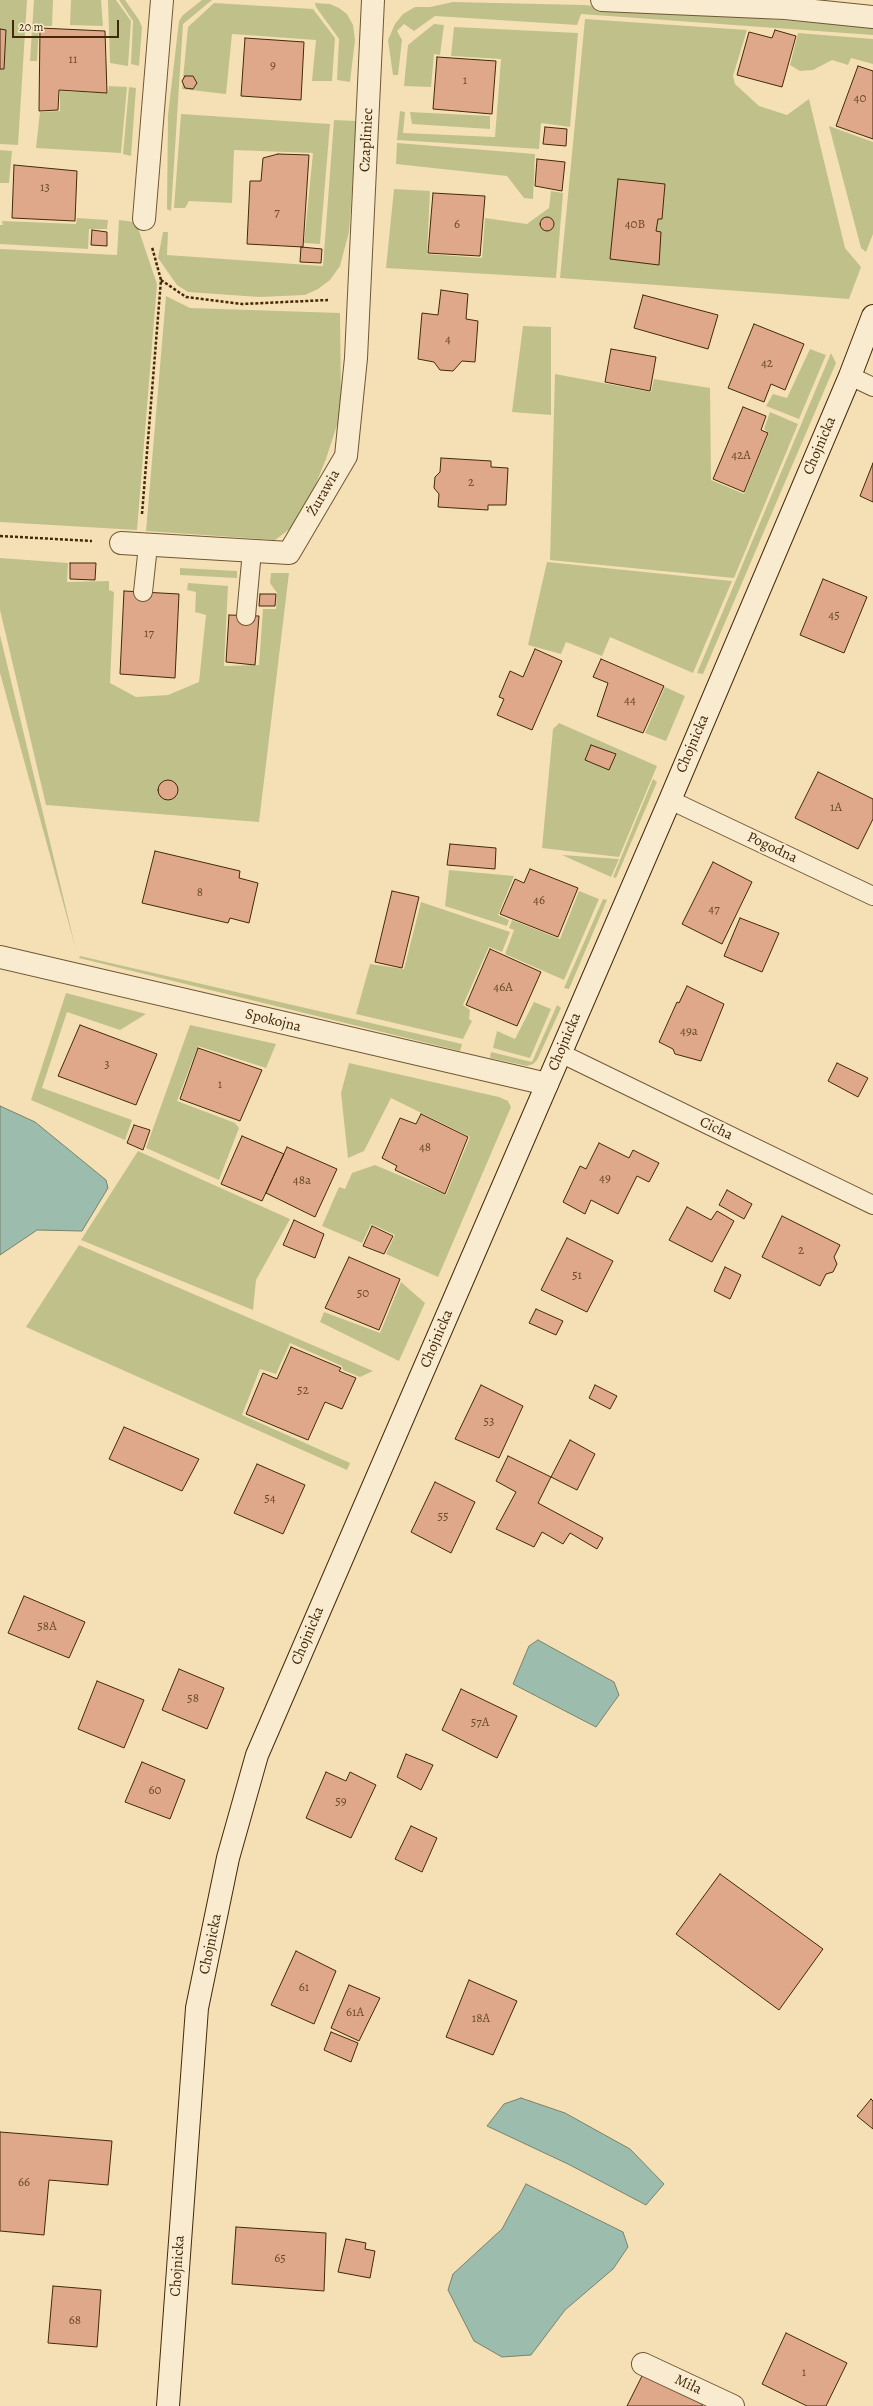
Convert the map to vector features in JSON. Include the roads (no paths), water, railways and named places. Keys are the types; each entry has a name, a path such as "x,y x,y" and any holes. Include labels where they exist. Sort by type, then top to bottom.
{"street":[{"path":"144,219 162,0"},
{"name":"Czapliniec","path":"361,280 373,0"},
{"path":"602,0 785,8 873,17"},
{"name":"Żurawia","path":"136,544 289,553 346,456 356,358 361,280"},
{"name":"Chojnicka","path":"168,2406 197,2008 228,1858 257,1755 670,800 850,376 873,316"},
{"name":"Spokojna","path":"0,957 547,1084"},
{"name":"Miła","path":"643,2364 733,2406"}],"lane":[{"path":"850,376 873,387"},
{"path":"136,544 143,592"},
{"path":"246,616 252,551"},
{"name":"Pogodna","path":"670,800 873,896"},
{"name":"Cicha","path":"560,1053 873,1205"}]}
